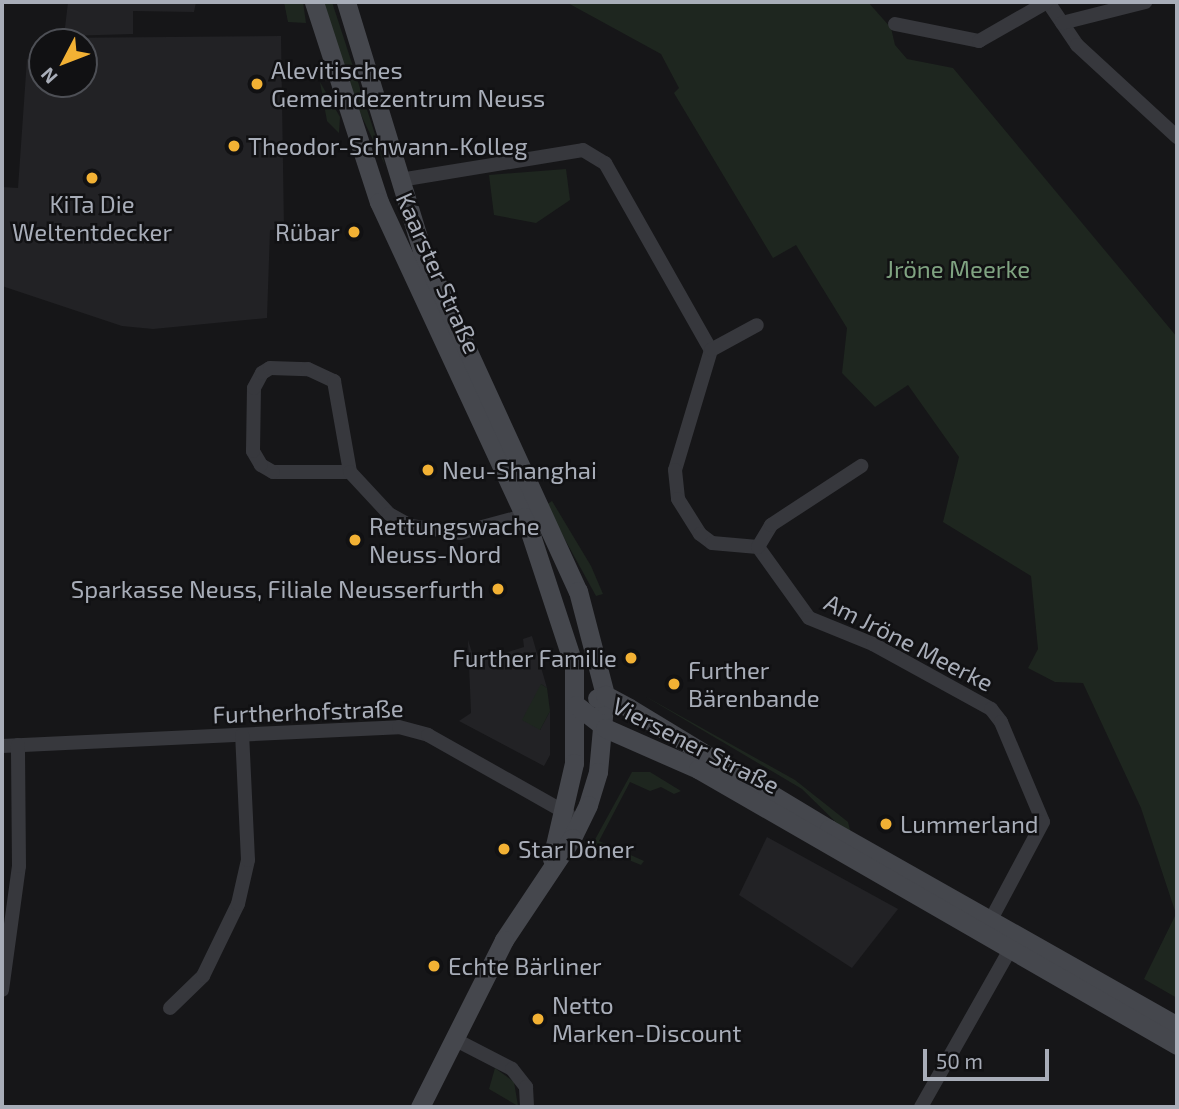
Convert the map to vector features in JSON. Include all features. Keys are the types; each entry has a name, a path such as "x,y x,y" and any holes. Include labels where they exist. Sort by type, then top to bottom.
{"main road":[{"name":"Kaarster Straße","path":"314,2 347,114 400,249 532,514 579,591 605,695 605,728 598,772 572,838 504,940 421,1107"},
{"name":"Kaarster Straße","path":"346,2 400,180 443,303 532,514 574,666 576,705 566,810 548,874"},
{"path":"347,114 380,175 400,180"},
{"name":"Viersener Straße","path":"576,705 605,695 986,927"},
{"name":"Viersener Straße","path":"576,705 605,728 698,769 986,927 1177,1045"},
{"name":"Viersener Straße","path":"1014,943 1177,1026"}],"street":[{"path":"895,24 979,41 1048,2 1096,65 1177,137"},
{"path":"1062,23 1145,2"},
{"path":"400,180 583,150 593,153 605,163 659,253 711,350"},
{"path":"757,325 711,350 674,470 675,490 705,540 758,547 771,525 861,466"},
{"path":"350,472 274,472 261,466 253,451 254,388 262,373 270,368 309,369 334,381 350,472 389,514 433,532 460,533 532,514"},
{"name":"Am Jröne Meerke","path":"758,547 809,618 873,644 991,709 1001,722 1043,822 986,927"},
{"name":"Furtherhofstraße","path":"2,746 414,729 566,810"},
{"path":"170,1008 203,976 238,904 248,860 242,735"},
{"path":"2,990 19,866 18,745"},
{"path":"566,810 572,838"},
{"path":"921,1107 1014,943"},
{"path":"453,1039 512,1069 526,1087 527,1107"}],"shaded area":[{"path":"68,2 196,2 194,12 133,11 133,34 98,35 98,28 65,28"},
{"path":"281,36 284,229 270,230 267,318 153,329 122,326 2,286 2,187 18,188 27,59 28,98 98,98 98,38"},
{"path":"532,636 547,688 541,684 540,730 550,711 550,755 544,766 459,721 471,713 468,640 475,662 524,647 523,639"},
{"path":"767,837 898,909 852,968 739,895"}],"green space":[{"path":"284,2 303,2 306,23 288,22"},
{"path":"323,2 332,2 385,165 351,94"},
{"name":"Jröne Meerke","path":"566,2 868,2 891,28 895,45 907,59 953,68 1177,337 1177,998 1144,979 1176,914 1141,808 1083,683 1055,682 1028,668 1038,649 1031,576 943,522 959,457 908,385 875,407 842,373 847,328 796,245 773,258 674,93 679,88 661,54"},
{"path":"320,82 340,117 339,133 327,121"},
{"path":"566,169 570,200 536,223 494,215 489,175"},
{"path":"552,501 591,566 603,594 596,596 546,505"},
{"path":"541,684 547,688 550,711 540,730 522,720"},
{"path":"643,695 795,780 848,822 852,838 802,789"},
{"path":"632,772 650,772 681,791 674,794 661,787 650,791 630,782 599,841 644,861 641,865 592,845"},
{"path":"495,1068 514,1082 518,1106 489,1089"}],"place":[{"name":"Alevitisches Gemeindezentrum Neuss","path":"257,84"},
{"name":"Theodor-Schwann-Kolleg","path":"234,146"},
{"name":"KiTa Die Weltentdecker","path":"92,178"},
{"name":"Rübar","path":"354,232"},
{"name":"Neu-Shanghai","path":"428,470"},
{"name":"Rettungswache Neuss-Nord","path":"355,540"},
{"name":"Sparkasse Neuss, Filiale Neusserfurth","path":"498,589"},
{"name":"Further Familie","path":"631,658"},
{"name":"Further Bärenbande","path":"674,684"},
{"name":"Lummerland","path":"886,824"},
{"name":"Star Döner","path":"504,849"},
{"name":"Echte Bärliner","path":"434,966"},
{"name":"Netto Marken-Discount","path":"538,1019"}]}
